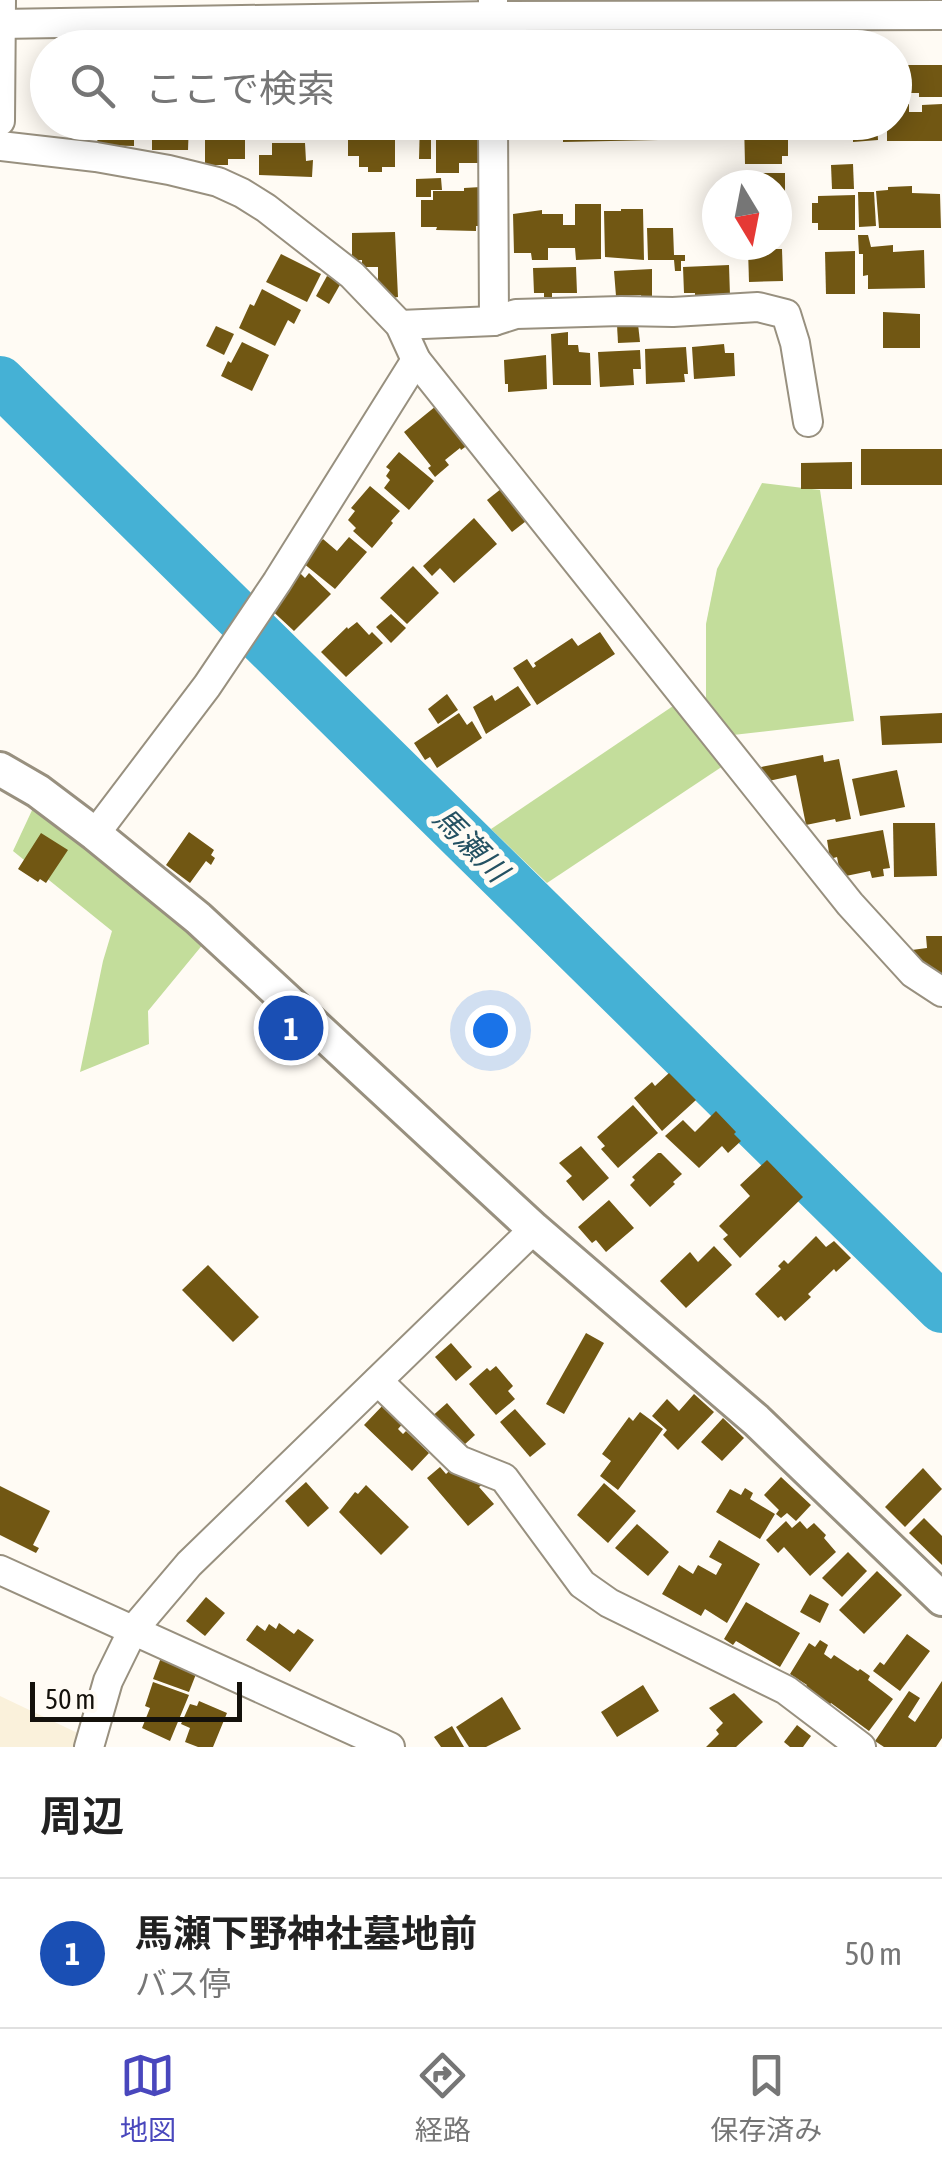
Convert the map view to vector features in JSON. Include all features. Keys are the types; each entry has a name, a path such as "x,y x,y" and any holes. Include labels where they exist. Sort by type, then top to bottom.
{"street":[{"path":"0,0 0,122"},
{"path":"0,24 493,8 942,15"},
{"path":"493,140 494,321"},
{"path":"0,146 96,157 218,182 266,208 352,274 400,325 416,360 850,904 912,973 942,992"},
{"path":"400,325 494,321 516,314 758,307 786,314 795,343 808,422"},
{"path":"95,834 207,686 416,360"},
{"path":"0,769 38,791 198,918 534,1229 756,1420 942,1599"},
{"path":"89,1747 108,1681 133,1630 189,1564 534,1229"},
{"path":"378,1382 459,1460 504,1478 582,1584 609,1602 786,1690 861,1747"},
{"path":"0,1570 390,1747"}],"shaded area":[{"path":"0,1696 86,1737 82,1747 0,1747"}],"green space":[{"path":"762,483 820,490 854,721 733,735 706,703 706,624 717,569"},
{"path":"676,704 723,766 547,883 491,829"},
{"path":"34,806 204,943 148,1011 149,1044 80,1072 112,931 13,851"}],"building":[{"path":"912,65 942,65 942,97 919,97 919,93 912,93"},
{"path":"942,104 942,141 887,141 912,140 912,112 922,112 922,105"},
{"path":"97,140 134,140 134,146 98,145"},
{"path":"152,140 188,140 188,150 152,150"},
{"path":"205,140 245,140 245,159 228,159 228,165 205,165"},
{"path":"348,140 395,140 395,167 382,167 382,172 368,172 368,167 359,167 359,156 348,156"},
{"path":"420,140 431,140 431,159 419,159"},
{"path":"436,140 478,140 478,163 459,163 459,173 436,173"},
{"path":"563,140 658,140 563,142"},
{"path":"744,140 788,140 788,156 782,156 782,164 745,164"},
{"path":"272,143 305,143 306,161 313,160 312,177 259,175 259,155 272,155"},
{"path":"853,164 854,189 832,189 831,165"},
{"path":"441,178 442,190 431,190 431,197 416,197 416,179"},
{"path":"912,186 912,193 940,194 941,228 879,228 876,191"},
{"path":"481,187 481,226 476,226 476,231 421,227 421,200 433,200 433,191"},
{"path":"858,192 874,192 876,226 859,227"},
{"path":"855,195 855,230 818,230 818,223 812,223 812,203 818,203 818,196"},
{"path":"575,204 601,204 601,259 576,260 575,248 548,248 548,260 532,260 531,253 514,253 513,214 542,210 542,214 563,214 563,225 575,225"},
{"path":"643,209 644,260 605,257 604,211"},
{"path":"647,228 673,228 674,255 685,255 681,271 675,271 674,260 648,260"},
{"path":"395,232 398,297 392,298 378,285 378,267 362,267 362,260 352,260 352,233"},
{"path":"858,235 868,235 871,247 893,245 893,252 924,250 925,288 868,289"},
{"path":"855,251 855,294 826,294 825,252"},
{"path":"281,254 321,274 307,302 266,282"},
{"path":"748,260 782,260 783,281 749,282"},
{"path":"729,265 730,296 695,297 695,293 684,293 683,267"},
{"path":"576,267 577,293 552,293 552,297 544,297 544,293 534,293 533,268"},
{"path":"652,269 652,300 642,300 641,295 616,296 614,271"},
{"path":"327,276 341,283 329,304 316,296"},
{"path":"262,289 301,310 294,324 288,320 275,346 239,328"},
{"path":"883,312 920,314 920,348 883,348"},
{"path":"638,324 640,342 618,343 617,325"},
{"path":"216,326 234,334 224,355 206,346"},
{"path":"568,332 568,345 578,345 579,352 590,353 591,385 553,385 551,334"},
{"path":"242,342 269,355 252,391 221,376"},
{"path":"724,344 725,353 734,353 735,376 694,379 692,347"},
{"path":"686,347 685,382 646,384 645,349"},
{"path":"640,350 641,369 633,369 634,385 600,387 598,352"},
{"path":"546,355 547,389 508,392 504,360"},
{"path":"436,406 472,442 445,460 449,465 435,477 404,432"},
{"path":"861,449 942,449 942,485 861,485"},
{"path":"399,452 434,481 409,510 384,488 390,480 386,467"},
{"path":"852,462 852,489 801,489 801,463"},
{"path":"506,485 530,518 512,532 487,500"},
{"path":"370,486 400,511 372,548 353,531 356,528 348,520 355,511 351,508"},
{"path":"474,518 497,544 454,583 440,568 432,576 423,566"},
{"path":"349,537 367,552 335,589 303,563 323,539 337,551"},
{"path":"413,566 439,593 407,624 380,598"},
{"path":"300,573 305,578 309,573 331,594 294,631 266,605"},
{"path":"391,614 406,628 391,643 376,627"},
{"path":"357,622 383,643 346,677 321,652"},
{"path":"600,632 615,654 537,705 513,668 527,659 533,668 534,663 572,638 578,646"},
{"path":"518,686 531,705 486,734 473,707 492,695 495,701"},
{"path":"447,694 458,710 438,724 428,709"},
{"path":"459,713 467,725 472,721 482,738 437,768 430,757 425,760 414,743"},
{"path":"942,713 942,743 882,745 880,716"},
{"path":"823,755 824,762 839,759 851,819 806,825 796,775 764,782 761,767"},
{"path":"897,770 905,807 860,816 852,779"},
{"path":"893,823 935,823 937,876 894,877"},
{"path":"883,830 890,868 883,869 884,876 872,878 870,871 841,877 837,857 830,859 827,840"},
{"path":"189,832 214,850 211,855 215,858 211,865 206,861 190,883 166,865"},
{"path":"41,833 68,850 46,883 18,869"},
{"path":"926,936 942,936 942,988 904,951 927,948"},
{"path":"669,1073 696,1100 662,1131 634,1098"},
{"path":"633,1105 658,1133 618,1168 601,1149 605,1146 597,1137"},
{"path":"716,1111 741,1141 728,1153 722,1146 699,1168 665,1136 683,1120 695,1132"},
{"path":"581,1146 609,1178 583,1201 566,1181 572,1176 559,1163"},
{"path":"658,1153 682,1174 650,1207 630,1185 635,1180 632,1177"},
{"path":"767,1160 803,1197 740,1258 723,1239 728,1235 719,1226 750,1196 740,1185"},
{"path":"609,1200 634,1228 606,1252 578,1227"},
{"path":"816,1236 826,1247 834,1241 851,1258 836,1272 834,1269 785,1321 755,1294 781,1269 778,1266 784,1260 788,1264"},
{"path":"714,1246 732,1265 686,1308 660,1281 690,1252 698,1262"},
{"path":"208,1265 259,1317 233,1342 182,1290"},
{"path":"586,1333 604,1343 564,1414 546,1404"},
{"path":"451,1343 472,1367 456,1381 435,1357"},
{"path":"496,1366 513,1386 508,1391 515,1399 496,1415 469,1384 487,1368 490,1371"},
{"path":"694,1394 714,1412 678,1450 663,1435 667,1430 652,1416 667,1399 679,1411"},
{"path":"386,1402 406,1420 398,1429 403,1434 406,1431 429,1453 412,1471 364,1425"},
{"path":"447,1403 475,1435 454,1454 429,1419"},
{"path":"515,1409 546,1444 530,1457 500,1422"},
{"path":"640,1412 663,1429 618,1490 600,1476 611,1461 602,1454 629,1417 633,1421"},
{"path":"723,1418 744,1438 722,1461 701,1442"},
{"path":"458,1463 483,1484 479,1487 494,1504 468,1526 427,1478 440,1467 446,1474"},
{"path":"923,1468 942,1489 905,1527 885,1507"},
{"path":"781,1477 811,1505 796,1521 787,1513 781,1518 776,1514 779,1510 764,1495"},
{"path":"306,1482 329,1508 308,1527 285,1501"},
{"path":"604,1483 636,1511 608,1543 577,1515"},
{"path":"366,1485 409,1527 381,1555 339,1512"},
{"path":"0,1486 50,1511 33,1545 39,1548 36,1553 0,1535"},
{"path":"745,1488 753,1493 750,1499 775,1514 760,1539 716,1512 730,1489 741,1495"},
{"path":"924,1518 942,1536 942,1565 909,1533"},
{"path":"786,1521 792,1528 800,1521 807,1529 814,1523 836,1552 810,1576 784,1547 778,1553 766,1540"},
{"path":"637,1524 669,1552 648,1576 615,1548"},
{"path":"719,1540 760,1564 727,1623 705,1609 701,1616 662,1594 679,1565 693,1574 698,1565 716,1575 722,1564 709,1557"},
{"path":"848,1552 867,1571 842,1597 822,1578"},
{"path":"877,1571 902,1595 864,1634 839,1610"},
{"path":"810,1594 829,1604 820,1623 800,1612"},
{"path":"206,1597 225,1613 205,1636 186,1621"},
{"path":"746,1602 800,1633 780,1667 736,1641 733,1645 724,1639"},
{"path":"279,1623 294,1634 298,1629 314,1640 290,1672 246,1640 257,1625 265,1631 269,1624 276,1629"},
{"path":"907,1634 930,1651 900,1691 873,1671 880,1662 884,1665"},
{"path":"820,1640 828,1645 824,1654 860,1669 893,1699 869,1731 831,1703 828,1707 790,1674 809,1643 815,1647"},
{"path":"162,1655 198,1669 189,1692 153,1679"},
{"path":"942,1681 942,1738 936,1747 884,1747 875,1741 909,1691 920,1698 908,1717 915,1722"},
{"path":"153,1682 189,1695 170,1741 142,1728 150,1708 145,1706"},
{"path":"643,1685 659,1711 617,1737 601,1712"},
{"path":"734,1693 763,1722 736,1747 706,1747 719,1734 716,1730 723,1723 709,1708"},
{"path":"502,1697 521,1729 486,1747 469,1747 456,1727"},
{"path":"199,1701 227,1713 213,1747 185,1742 190,1728 181,1724 190,1704 197,1706"},
{"path":"797,1725 811,1736 803,1747 790,1747 784,1742"},
{"path":"452,1726 464,1747 441,1747 434,1737"}],"waterway":[{"name":"馬瀬川","path":"0,381 942,1308"}],"place":[{"name":"馬瀬下野神社墓地前","path":"291,1028"}]}
